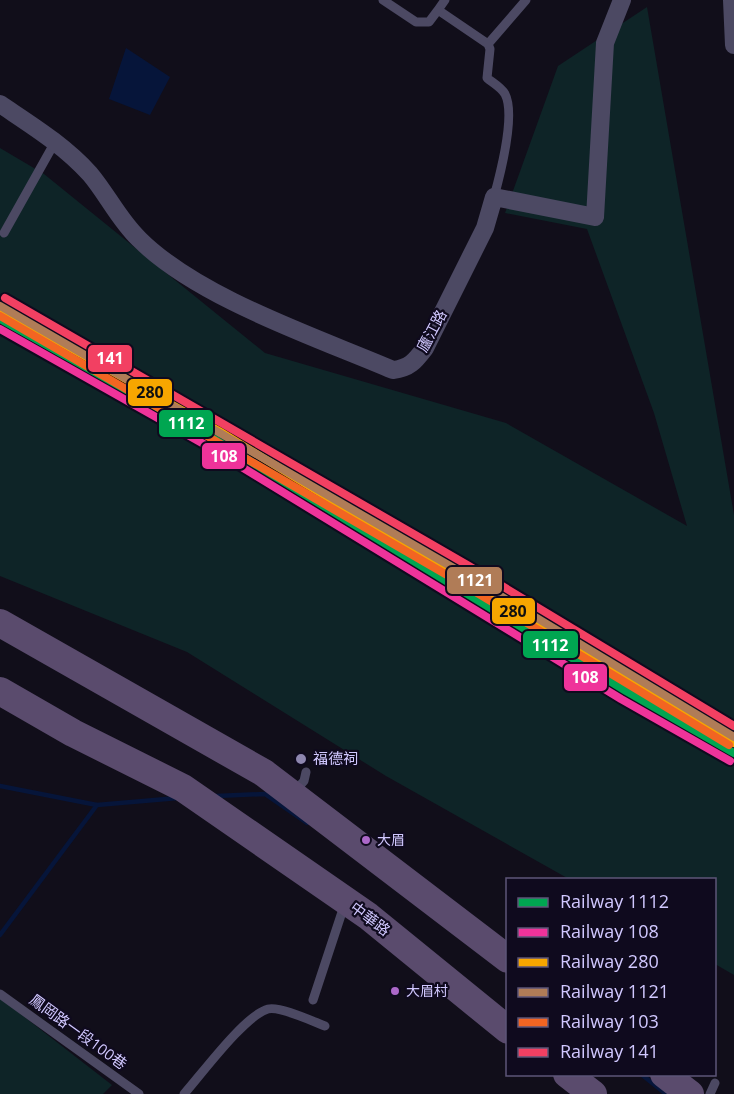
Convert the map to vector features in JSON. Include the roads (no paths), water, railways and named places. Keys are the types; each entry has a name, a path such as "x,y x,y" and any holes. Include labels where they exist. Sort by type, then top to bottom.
{"main road":[{"path":"0,623 264,773 301,782 404,874 506,958"},
{"name":"中華路","path":"0,690 73,732 183,788 345,901 506,1029"},
{"path":"570,1076 593,1094"},
{"path":"670,1076 703,1088"}],"street":[{"path":"494,198 595,217 605,43 622,0"},
{"path":"732,0 734,45"},
{"name":"廬江路","path":"0,104 55,142 90,174 138,239 183,274 266,316 393,370 413,364 424,348 485,228 494,198"}],"lane":[{"path":"383,0 416,22 429,22 445,0"},
{"path":"488,44 526,0"},
{"path":"438,10 488,44 490,49 487,78 503,91 508,100 506,157 494,198"},
{"path":"4,233 55,142"},
{"path":"313,1000 345,901"},
{"name":"鳳岡路一段100巷","path":"0,994 139,1094"},
{"path":"184,1094 242,1026 267,1009 276,1009 325,1026"},
{"path":"703,1088 710,1094"}],"water":[{"path":"126,48 170,77 150,115 109,99"}],"waterway":[{"path":"0,786 97,805 178,798"},
{"path":"216,796 265,794 307,823"},
{"path":"0,935 97,805"},
{"path":"644,1076 666,1094"}],"rail line":[{"name":"141","path":"5,298 469,566 734,726"},
{"name":"1121","path":"0,306 464,574 734,737"},
{"name":"280","path":"4,311 219,431 631,683 734,743"},
{"name":"103","path":"0,316 459,582 729,745"},
{"name":"1112","path":"0,319 214,439 626,691 734,753"},
{"name":"108","path":"0,329 209,447 621,699 730,761"}],"place":[{"name":"福德祠","path":"301,759"},
{"name":"大眉","path":"366,840"},
{"name":"大眉村","path":"395,991"}]}
